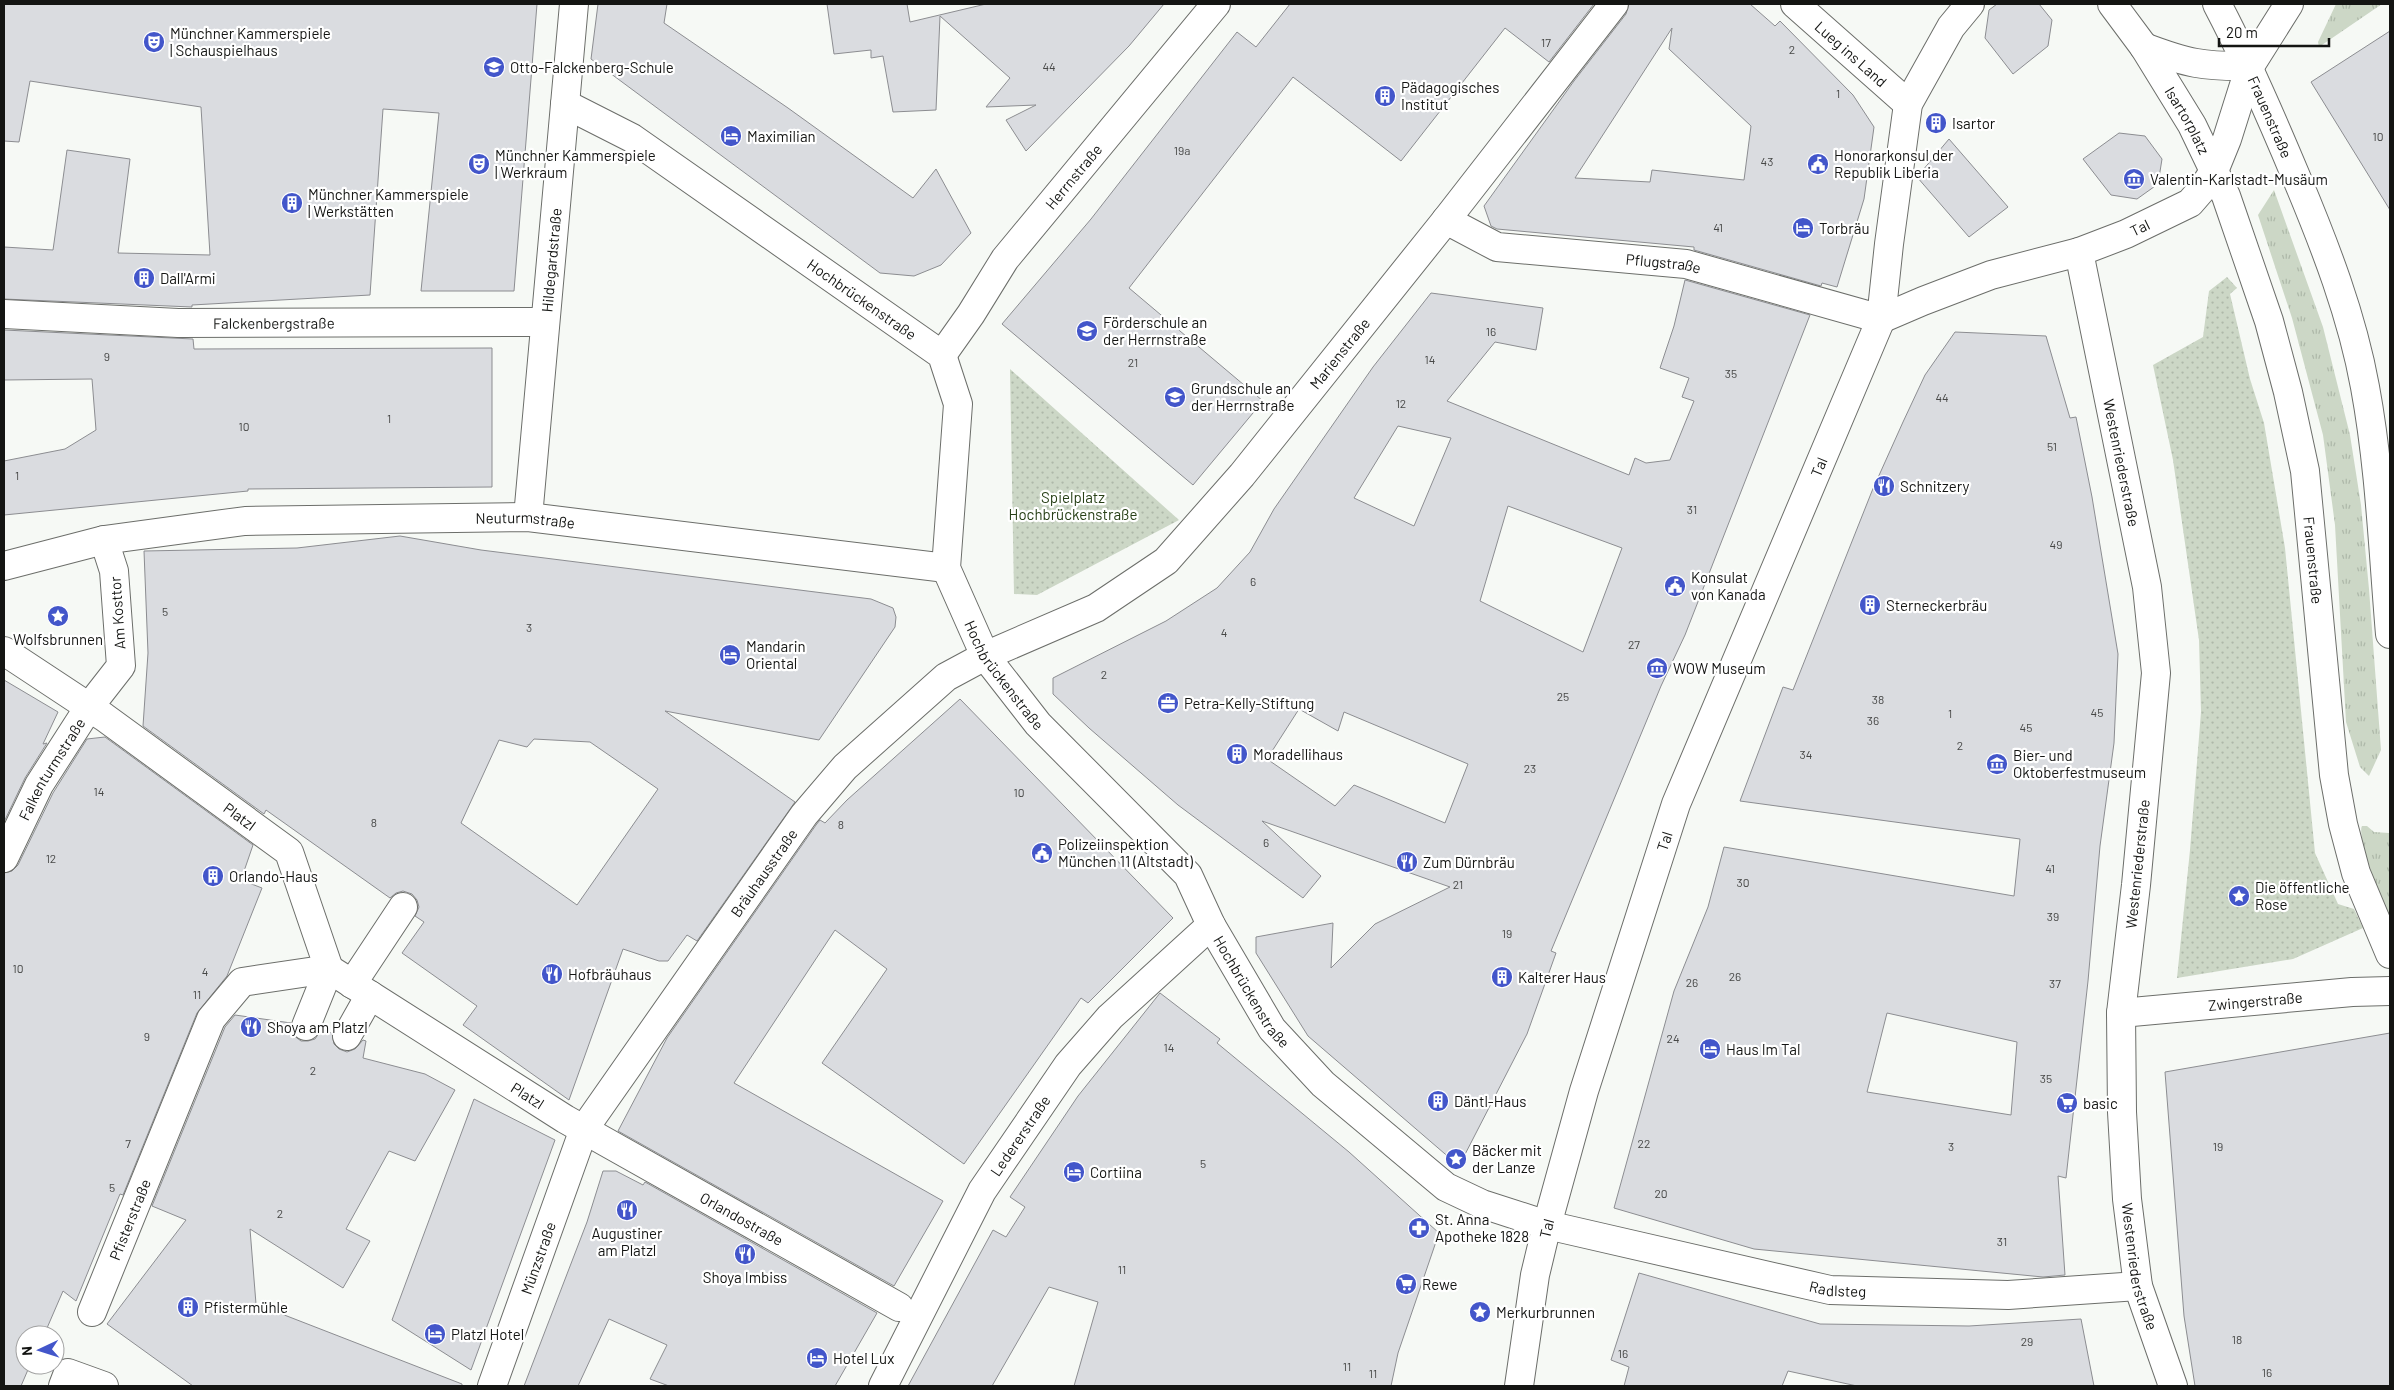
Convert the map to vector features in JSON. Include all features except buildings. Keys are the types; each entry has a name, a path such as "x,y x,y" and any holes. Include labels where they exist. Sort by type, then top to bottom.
{"street":[{"name":"Hildegardstraße","path":"528,517 574,4"},
{"name":"Herrnstraße","path":"942,355 971,314 1005,259 1216,4"},
{"name":"Marienstraße","path":"985,656 1096,608 1166,561 1237,481 1446,220 1614,4"},
{"name":"Lueg ins Land","path":"1795,4 1908,104"},
{"name":"Tal","path":"1519,1386 1535,1275 1546,1225 1576,1119 1676,804 1881,320 1890,234 1908,104 1951,27 1970,4"},
{"name":"Isartorplatz","path":"2112,4 2144,47 2192,125 2214,171"},
{"path":"2144,47 2180,61 2209,67 2250,66 2217,4"},
{"name":"Isartorplatz","path":"2214,171 2227,139 2250,66 2289,4"},
{"name":"Frauenstraße","path":"2250,66 2316,223 2337,280 2355,340 2373,432 2390,634"},
{"name":"Hochbrückenstraße","path":"565,104 632,138 942,355 958,404 946,568 985,656 1038,724 1188,875 1211,925 1272,1029 1323,1084 1446,1188 1482,1204 1546,1225"},
{"name":"Tal","path":"1881,320 1923,301 1991,275 2079,252 2126,234 2190,203 2214,171"},
{"name":"Frauenstraße","path":"2214,171 2226,196 2248,257 2288,392 2305,471 2333,765 2341,816 2356,873 2390,954"},
{"name":"Pflugstraße","path":"1446,220 1496,247 1686,264 1881,320"},
{"name":"Westenriederstraße","path":"2079,252 2147,587 2156,673 2136,885 2121,1013 2122,1112 2127,1190 2138,1286 2173,1386"},
{"name":"Falckenbergstraße","path":"4,314 178,323 544,322"},
{"name":"Neuturmstraße","path":"104,540 245,521 528,517 946,568"},
{"path":"4,566 104,540"},
{"name":"Am Kosttor","path":"89,707 121,666 114,571 104,540"},
{"path":"4,650 89,707"},
{"name":"Bräuhausstraße","path":"584,1130 804,815 845,767 946,677 985,656"},
{"name":"Falkenturmstraße","path":"4,858 39,785 89,707"},
{"name":"Platzl","path":"89,707 289,852 329,969 584,1130"},
{"path":"347,1036 361,990 403,907"},
{"name":"Ledererstraße","path":"883,1386 982,1191 1068,1065 1110,1017 1211,925"},
{"path":"306,1026 329,969"},
{"name":"Pfisterstraße","path":"92,1312 169,1122 201,1014 242,982 329,969"},
{"name":"Zwingerstraße","path":"2121,1013 2352,992 2390,991"},
{"name":"Orlandostraße","path":"584,1130 899,1307"},
{"name":"Münzstraße","path":"492,1386 584,1130"},
{"name":"Radlsteg","path":"1546,1225 1830,1290 2008,1296 2138,1286"}],"green space":[{"path":"2336,4 2382,4 2319,47 2318,42"},
{"path":"2274,190 2323,327 2350,435 2361,505 2381,750 2369,776 2360,767 2346,722 2335,525 2323,435 2292,318 2258,215"},
{"path":"2227,277 2237,288 2230,294 2250,379 2264,423 2285,548 2315,853 2338,904 2354,909 2363,928 2293,959 2177,978 2201,712 2199,640 2173,460 2153,365 2203,337 2209,291"},
{"name":"Spielplatz Hochbrückenstraße","path":"1010,369 1179,520 1037,595 1014,594"},
{"path":"2362,826 2367,826 2374,832 2389,833 2390,925 2363,844"}],"place":[{"name":"Münchner Kammerspiele | Schauspielhaus","path":"154,42"},
{"name":"Otto-Falckenberg-Schule","path":"494,67"},
{"name":"Pädagogisches Institut","path":"1385,96"},
{"name":"Isartor","path":"1936,123"},
{"name":"Maximilian","path":"731,136"},
{"name":"Münchner Kammerspiele | Werkraum","path":"479,164"},
{"name":"Honorarkonsul der Republik Liberia","path":"1818,164"},
{"name":"Valentin-Karlstadt-Musäum","path":"2134,179"},
{"name":"Münchner Kammerspiele | Werkstätten","path":"292,203"},
{"name":"Torbräu","path":"1803,228"},
{"name":"Dall'Armi","path":"144,278"},
{"name":"Förderschule an der Herrnstraße","path":"1087,331"},
{"name":"Grundschule an der Herrnstraße","path":"1175,397"},
{"name":"Schnitzery","path":"1884,486"},
{"name":"Konsulat von Kanada","path":"1675,586"},
{"name":"Sterneckerbräu","path":"1870,605"},
{"name":"Wolfsbrunnen","path":"58,616"},
{"name":"Mandarin Oriental","path":"730,655"},
{"name":"WOW Museum","path":"1657,668"},
{"name":"Petra-Kelly-Stiftung","path":"1168,703"},
{"name":"Moradellihaus","path":"1237,754"},
{"name":"Bier- und Oktoberfestmuseum","path":"1997,764"},
{"name":"Polizeiinspektion München 11 (Altstadt)","path":"1042,853"},
{"name":"Zum Dürnbräu","path":"1407,862"},
{"name":"Orlando-Haus","path":"213,876"},
{"name":"Die öffentliche Rose","path":"2239,896"},
{"name":"Hofbräuhaus","path":"552,974"},
{"name":"Kalterer Haus","path":"1502,977"},
{"name":"Shoya am Platzl","path":"251,1027"},
{"name":"Haus Im Tal","path":"1710,1049"},
{"name":"Däntl-Haus","path":"1438,1101"},
{"name":"basic","path":"2067,1103"},
{"name":"Bäcker mit der Lanze","path":"1456,1159"},
{"name":"Cortiina","path":"1074,1172"},
{"name":"Augustiner am Platzl","path":"627,1210"},
{"name":"St. Anna Apotheke 1828","path":"1419,1228"},
{"name":"Shoya Imbiss","path":"745,1254"},
{"name":"Rewe","path":"1406,1284"},
{"name":"Pfistermühle","path":"188,1307"},
{"name":"Merkurbrunnen","path":"1480,1312"},
{"name":"Platzl Hotel","path":"435,1334"},
{"name":"Hotel Lux","path":"817,1358"}]}
